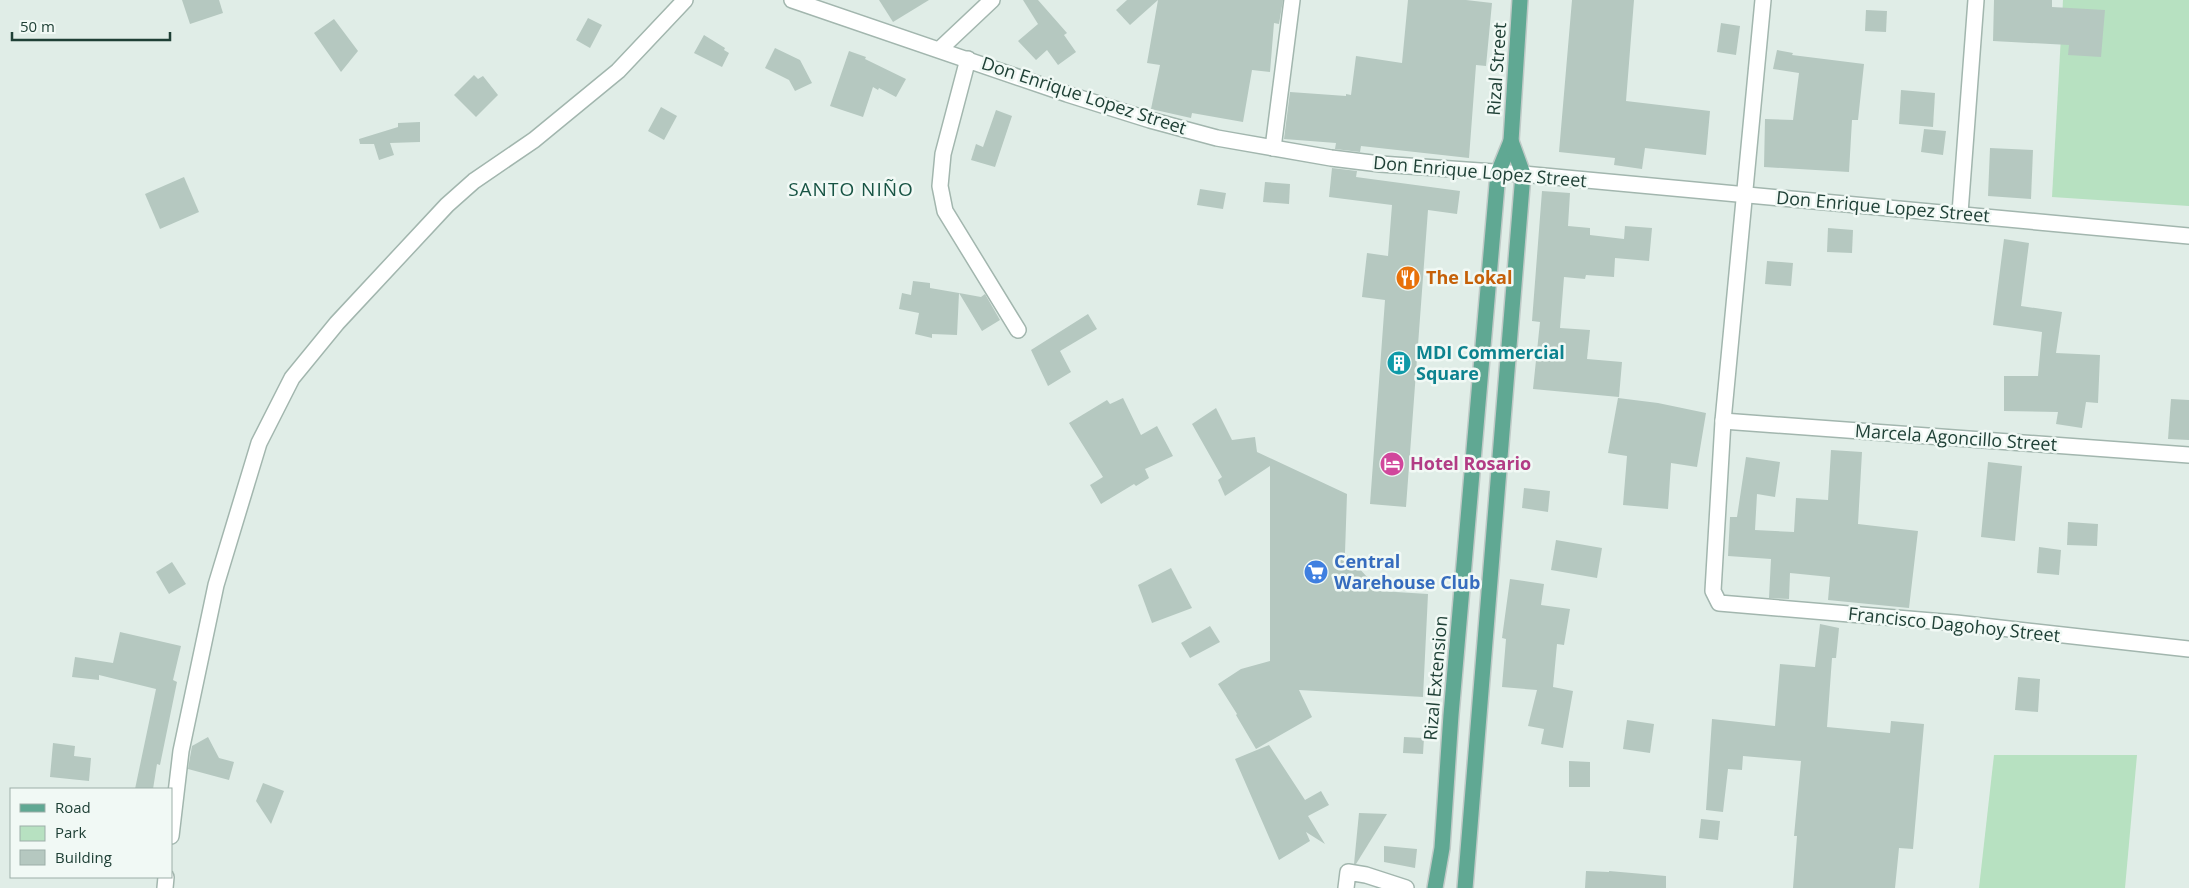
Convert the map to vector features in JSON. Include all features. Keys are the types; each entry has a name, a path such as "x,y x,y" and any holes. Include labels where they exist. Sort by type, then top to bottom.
{"main road":[{"name":"Rizal Street","path":"1498,173 1511,141 1520,0"},
{"name":"Rizal Street","path":"1511,141 1523,174"},
{"name":"Rizal Extension","path":"1435,888 1442,848 1452,706 1498,173"},
{"path":"1465,888 1523,174"}],"street":[{"path":"172,828 181,751 216,585 259,442 292,378 337,323 447,205 474,181 534,140 618,71 685,0"},
{"name":"Don Enrique Lopez Street","path":"792,0 940,49 1067,94 1150,120 1217,138 1274,148 1380,164 1523,174 1960,213 2189,236"},
{"path":"940,49 992,0"},
{"path":"1274,148 1292,0"},
{"path":"1722,422 1746,195 1763,0"},
{"path":"1960,213 1976,0"},
{"path":"968,59 943,154 940,186 945,210 1018,330"},
{"name":"Marcela Agoncillo Street","path":"1722,422 2189,455"},
{"name":"Francisco Dagohoy Street","path":"1722,422 1713,591 1719,603 1956,624 2189,649"},
{"path":"1346,888 1348,872 1366,875 1406,888"}],"green space":[{"path":"2063,0 2189,0 2189,206 2052,197"},
{"path":"1994,755 2137,755 2125,888 1979,888"}],"building":[{"path":"182,0 219,0 223,13 190,24"},
{"path":"879,0 929,0 893,22"},
{"path":"1023,0 1038,0 1067,33 1064,35 1076,52 1058,65 1047,50 1036,60 1018,41 1038,24"},
{"path":"1127,0 1158,0 1130,25 1116,10"},
{"path":"1158,0 1283,0 1279,24 1274,23 1270,72 1252,70 1243,122 1192,113 1191,118 1151,109 1160,65 1147,63"},
{"path":"1408,0 1466,0 1492,3 1486,66 1476,65 1469,158 1361,146 1360,152 1335,149 1336,143 1284,139 1290,92 1351,95 1356,56 1402,63"},
{"path":"1572,0 1634,0 1626,101 1710,111 1706,155 1645,148 1642,169 1614,165 1615,158 1559,152"},
{"path":"1994,0 2052,0 2052,7 2105,10 2101,57 2068,55 2069,45 1993,41"},
{"path":"1866,10 1887,11 1886,32 1865,31"},
{"path":"588,18 602,25 590,48 576,40"},
{"path":"334,19 358,51 341,72 314,33"},
{"path":"1721,23 1740,26 1736,55 1717,52"},
{"path":"704,35 725,48 724,50 729,53 722,67 694,53"},
{"path":"775,48 800,60 812,83 795,91 789,80 765,68"},
{"path":"1777,50 1793,53 1792,55 1864,64 1858,120 1852,120 1849,172 1764,167 1765,119 1793,120 1799,73 1773,69"},
{"path":"849,51 866,57 865,59 906,79 896,97 873,87 863,117 830,106"},
{"path":"474,75 478,79 483,76 498,95 476,117 454,95"},
{"path":"1901,90 1935,93 1933,127 1899,124"},
{"path":"661,107 677,116 664,140 648,131"},
{"path":"996,110 1012,116 995,167 971,160 976,144 983,147"},
{"path":"420,122 420,142 390,143 394,155 379,160 374,144 360,144 359,139 398,127 398,123"},
{"path":"1924,129 1946,131 1943,155 1921,152"},
{"path":"1990,148 2033,150 2031,199 1988,196"},
{"name":"MDI Commercial Square","path":"1332,168 1357,171 1356,177 1460,191 1457,214 1428,210 1406,507 1370,504 1385,300 1362,297 1367,253 1388,256 1392,205 1329,197"},
{"path":"184,177 199,212 160,229 145,194"},
{"path":"1265,182 1290,184 1289,204 1263,202"},
{"path":"1200,189 1226,193 1223,209 1197,205"},
{"path":"1542,191 1570,193 1568,226 1590,228 1590,235 1624,239 1625,226 1652,228 1649,261 1615,258 1614,277 1586,275 1585,279 1564,277 1560,328 1590,330 1587,359 1622,362 1619,397 1533,389 1540,322 1532,321"},
{"path":"1828,228 1853,230 1852,253 1827,252"},
{"path":"2004,239 2029,243 2021,306 2062,312 2056,353 2100,355 2098,403 2086,402 2082,428 2056,424 2058,412 2004,411 2004,376 2038,376 2042,332 1993,325"},
{"path":"1767,261 1793,263 1791,286 1765,284"},
{"path":"913,281 930,283 930,288 959,293 957,335 932,334 932,338 915,334 919,313 899,309 902,293 911,295"},
{"path":"959,293 981,297 985,294 1000,320 982,331"},
{"path":"1088,314 1097,329 1060,351 1071,372 1048,386 1031,350"},
{"path":"1123,398 1141,435 1157,426 1173,456 1145,469 1149,478 1136,486 1134,484 1101,504 1090,485 1103,477 1069,423 1107,400 1110,404"},
{"path":"1618,398 1658,403 1706,413 1697,467 1671,463 1668,509 1623,505 1627,456 1608,453"},
{"path":"2171,399 2189,400 2189,440 2168,439"},
{"name":"Central Warehouse Club","path":"1216,408 1232,440 1255,437 1257,452 1347,494 1345,553 1380,591 1428,594 1423,697 1299,690 1312,717 1256,749 1218,684 1241,669 1270,661 1270,466 1225,496 1218,480 1222,477 1192,424"},
{"path":"1831,450 1862,452 1858,524 1918,531 1909,608 1828,600 1830,577 1790,573 1789,599 1769,598 1771,559 1728,556 1730,517 1737,517 1746,457 1780,462 1775,497 1757,494 1755,530 1794,532 1796,498 1828,500"},
{"path":"1988,462 2022,466 2015,541 1981,537"},
{"path":"1524,488 1550,491 1548,512 1522,508"},
{"path":"2068,522 2098,524 2097,546 2067,545"},
{"path":"1556,540 1602,548 1597,578 1551,570"},
{"path":"2039,547 2061,550 2059,575 2037,573"},
{"path":"172,562 186,584 169,594 156,572"},
{"path":"1171,568 1192,608 1152,623 1138,585"},
{"path":"1510,579 1544,584 1541,605 1570,609 1564,645 1557,644 1553,687 1573,691 1563,748 1541,744 1544,729 1528,726 1537,690 1502,687 1506,639 1502,638"},
{"path":"1820,624 1839,628 1836,658 1832,658 1827,727 1890,733 1891,721 1924,724 1913,849 1899,848 1895,888 1793,888 1797,836 1794,836 1801,761 1743,756 1742,770 1728,769 1723,812 1706,810 1712,719 1775,726 1780,664 1815,667"},
{"path":"1210,626 1220,642 1190,658 1181,643"},
{"path":"120,632 181,646 173,680 177,682 160,765 157,764 153,788 135,788 156,689 99,675 99,680 72,677 75,657 113,663"},
{"path":"2018,677 2040,679 2038,712 2015,710"},
{"path":"1627,720 1654,724 1650,753 1623,749"},
{"path":"208,737 219,758 234,762 229,780 188,769 192,746"},
{"path":"1404,737 1424,738 1423,754 1403,753"},
{"path":"53,743 75,746 74,756 91,758 89,781 50,777"},
{"path":"1269,745 1305,800 1321,791 1329,805 1308,816 1325,844 1306,832 1310,841 1279,860 1235,759"},
{"path":"1569,761 1590,762 1590,787 1569,787"},
{"path":"263,783 284,791 271,824 256,801"},
{"path":"1359,813 1387,814 1356,864 1354,864"},
{"path":"1701,819 1720,821 1718,840 1699,838"},
{"path":"1384,846 1417,849 1415,868 1384,862"},
{"path":"1586,871 1666,876 1666,888 1585,888"}],"place":[{"name":"The Lokal","path":"1408,278"},
{"name":"MDI Commercial Square","path":"1399,363"},
{"name":"Hotel Rosario","path":"1392,464"},
{"name":"Central Warehouse Club","path":"1316,572"}],"district":[{"name":"SANTO NIÑO","path":"851,189"}]}
